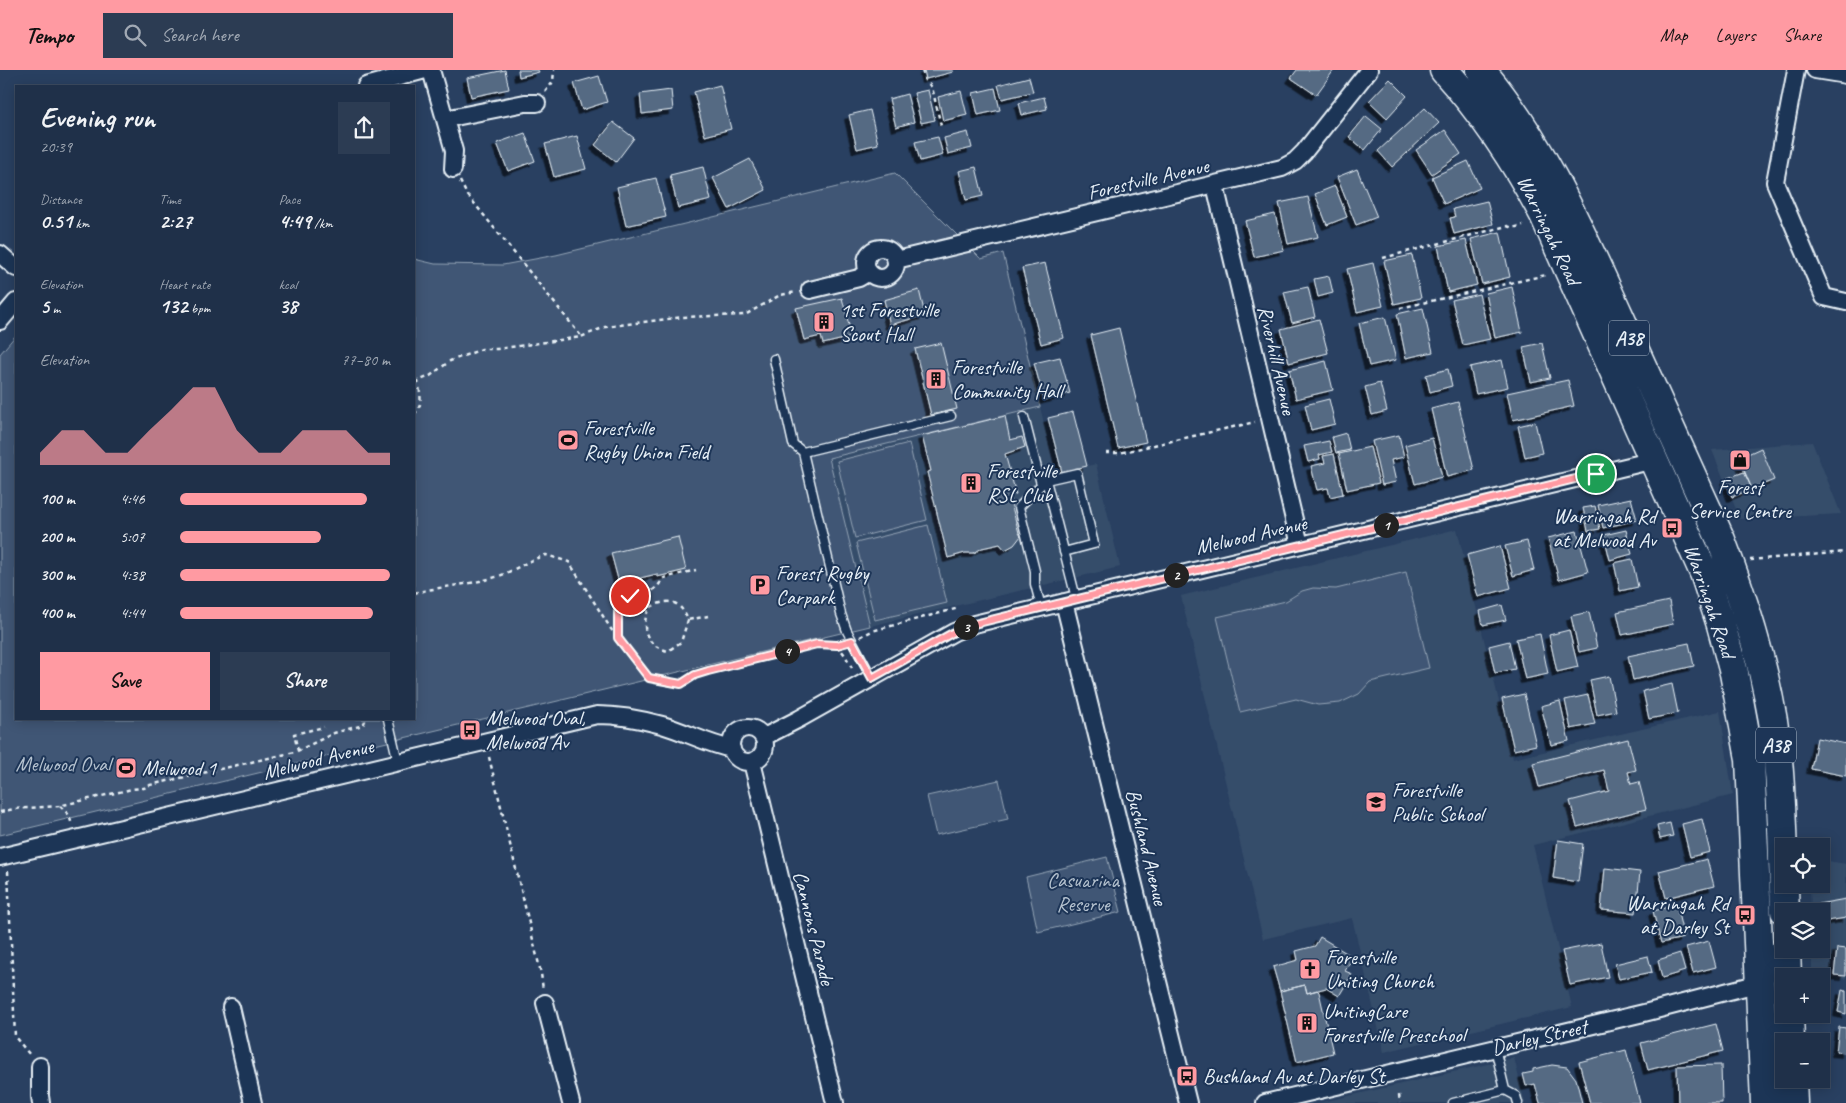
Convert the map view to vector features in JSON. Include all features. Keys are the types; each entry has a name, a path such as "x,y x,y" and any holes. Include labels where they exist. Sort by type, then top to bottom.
{"highway":[{"name":"Warringah Road","path":"1444,70 1467,95 1497,135 1544,214 1704,573 1721,624 1734,673 1750,760 1772,981 1765,1103"},
{"name":"Warringah Road","path":"1481,70 1526,131 1549,169 1576,221 1721,540 1737,582 1760,663 1776,740 1785,903"},
{"path":"1792,1088 1793,1103"}],"street":[{"path":"370,85 425,70"},
{"path":"431,70 454,151 453,169"},
{"name":"Forestville Avenue","path":"896,260 1270,172 1295,161 1304,152 1368,70"},
{"path":"1796,70 1775,182 1824,297 1846,302"},
{"path":"1815,70 1846,76"},
{"path":"446,119 525,103 537,103"},
{"name":"Riverhill Avenue","path":"1215,185 1300,545"},
{"path":"882,247 891,251 896,260 894,270 887,276 877,277 869,272 866,263 866,258 872,250 882,247"},
{"path":"0,254 15,267"},
{"path":"810,290 859,278 869,272"},
{"path":"0,321 15,303"},
{"name":"Melwood Avenue","path":"764,737 963,628 1041,607 1654,460"},
{"name":"Bushland Avenue","path":"1070,600 1188,1103"},
{"name":"Melwood Avenue","path":"3,856 597,715 622,715 663,725 716,746 732,749"},
{"path":"751,728 761,733 764,737 766,748 764,753 752,762 742,761 737,758 732,749 733,738 740,730 751,728"},
{"name":"Cannons Parade","path":"752,762 835,1103"},
{"name":"Darley Street","path":"1265,1103 1311,1098 1495,1048 1772,981"},
{"path":"545,1003 570,1103"},
{"path":"231,1007 253,1103"},
{"path":"40,1066 41,1103"}],"lane":[{"path":"774,360 793,444 803,452 841,614 852,641 872,678"},
{"path":"803,452 951,416"},
{"path":"1024,417 1064,552 1070,600"},
{"path":"1041,607 1035,584 1035,570 1019,507 1044,482 1077,473 1094,544 1064,552"},
{"path":"388,720 398,762"},
{"path":"1495,1048 1505,1090 1516,1096 1518,1103"},
{"path":"1452,1103 1478,1100 1505,1090"}],"path":[{"path":"537,103 553,82 554,70"},
{"path":"922,70 925,81 932,86 941,126"},
{"path":"453,169 466,193 581,337"},
{"path":"1383,258 1507,226 1513,228 1523,225"},
{"path":"1400,308 1546,275"},
{"path":"415,413 418,411 421,401 418,382 430,376 450,361 482,349 497,349 581,337 605,327 683,317 744,315 780,295 810,290"},
{"path":"1106,453 1119,453 1269,419"},
{"path":"1750,560 1846,552"},
{"path":"415,593 432,588 452,587 499,576 546,555 569,562 611,629 649,678 681,684 695,675 708,671 817,644 837,645 852,641 872,630 959,608"},
{"path":"618,638 618,612 630,596 636,593 641,599 657,587 664,578 696,570"},
{"path":"661,602 673,602 679,605 684,609 688,620 681,642 668,651 657,649 647,635 644,624 649,608 661,602"},
{"path":"688,620 708,616"},
{"path":"837,645 852,668"},
{"path":"0,812 60,806 298,751 334,733 362,725 364,720"},
{"path":"298,751 294,734 324,727"},
{"path":"484,741 541,973 545,1003"},
{"path":"60,806 69,815 75,840"},
{"path":"3,856 15,1037 40,1066"},
{"path":"1399,1095 1400,1103"}],"shaded area":[{"name":"Forestville RSL Club","path":"1040,407 1056,473 1096,464 1120,567 870,626 829,458"},
{"path":"1812,442 1841,514 1740,519 1712,450"},
{"name":"Forestville Public School","path":"1457,529 1513,759 1720,711 1733,795 1533,845 1572,1007 1384,1052 1352,918 1263,939 1181,596"},
{"path":"1830,861 1846,864 1846,979 1830,978 1830,968 1812,968 1812,958 1830,958 1830,903 1811,903 1810,893 1830,893"},
{"path":"1514,1058 1525,1103 1319,1103"}],"green space":[{"name":"Melwood Oval","path":"895,173 981,259 1003,253 1040,407 829,458 870,626 0,835 0,354 15,336 15,720 415,720 415,259 435,264 503,265 556,255"},
{"path":"909,443 927,520 855,538 837,461"},
{"path":"928,525 947,603 875,620 856,543"},
{"path":"1406,572 1429,668 1370,682 1359,694 1340,703 1318,705 1296,699 1240,712 1217,617 1286,601 1302,591 1313,588 1336,589"},
{"path":"999,780 1008,819 936,835 927,796"},
{"name":"Casuarina Reserve","path":"1107,857 1121,912 1038,932 1026,877"}],"building":[{"path":"505,70 509,89 471,97 467,78"},
{"path":"518,70 538,70 539,72 519,77"},
{"path":"924,70 953,70 953,72 926,79"},
{"path":"1297,70 1334,70 1316,95 1291,78"},
{"path":"599,76 607,102 582,110 574,83"},
{"path":"1029,77 1033,92 1002,99 998,85"},
{"path":"1390,79 1407,96 1387,118 1369,101"},
{"path":"720,85 731,129 705,136 694,92"},
{"path":"995,88 1000,110 978,115 973,93"},
{"path":"671,90 673,110 642,114 640,94"},
{"path":"928,90 935,120 921,123 914,93"},
{"path":"961,91 967,115 943,121 938,97"},
{"path":"907,94 914,122 896,127 889,99"},
{"path":"1044,97 1047,109 1022,115 1019,103"},
{"path":"1425,108 1439,123 1392,167 1378,151"},
{"path":"870,110 878,144 857,149 849,115"},
{"path":"1366,116 1382,129 1365,150 1349,137"},
{"path":"613,122 634,138 616,162 595,145"},
{"path":"1445,130 1461,154 1432,174 1416,150"},
{"path":"968,132 972,148 948,154 944,138"},
{"path":"525,133 535,161 508,171 497,143"},
{"path":"577,136 586,169 554,177 545,144"},
{"path":"938,137 943,155 920,161 915,142"},
{"path":"750,159 766,190 729,209 713,178"},
{"path":"1468,161 1480,188 1444,204 1432,177"},
{"path":"703,167 711,200 678,208 670,175"},
{"path":"976,167 983,196 966,200 959,171"},
{"path":"1357,169 1377,217 1356,225 1337,177"},
{"path":"656,178 666,217 626,226 617,187"},
{"path":"1335,186 1347,217 1327,225 1315,194"},
{"path":"1308,197 1318,237 1288,244 1279,203"},
{"path":"1487,201 1493,224 1454,234 1450,218 1455,217 1453,209"},
{"path":"1275,214 1284,250 1254,257 1245,221"},
{"path":"1500,232 1510,277 1482,284 1471,239"},
{"path":"1466,240 1477,285 1448,292 1438,246"},
{"path":"1412,255 1421,298 1394,304 1384,261"},
{"path":"1045,263 1064,338 1041,344 1022,268"},
{"path":"1373,263 1383,306 1357,312 1347,269"},
{"path":"1329,276 1333,293 1318,297 1314,279"},
{"path":"1308,287 1315,317 1292,323 1284,292"},
{"path":"1512,287 1522,332 1495,338 1486,293"},
{"path":"919,290 925,315 890,325 884,300"},
{"path":"1479,294 1490,339 1463,345 1452,300"},
{"name":"1st Forestville Scout Hall","path":"842,298 852,337 823,344 821,336 804,340 796,308"},
{"path":"1423,308 1433,352 1406,358 1397,314"},
{"path":"1385,317 1396,360 1369,366 1359,323"},
{"path":"1319,319 1328,353 1289,363 1281,329"},
{"path":"1119,328 1146,442 1118,448 1091,335"},
{"name":"Forestville Community Hall","path":"941,343 957,409 931,415 915,349"},
{"path":"1542,343 1550,378 1531,382 1523,347"},
{"path":"1060,357 1070,393 1044,400 1034,363"},
{"path":"1502,360 1508,387 1476,394 1470,367"},
{"path":"1326,361 1333,390 1296,399 1289,370"},
{"path":"1448,369 1452,386 1430,392 1426,375"},
{"path":"1568,380 1574,406 1513,420 1507,393"},
{"path":"1380,383 1387,411 1372,415 1365,387"},
{"path":"1329,399 1335,424 1311,430 1305,405"},
{"path":"1458,402 1474,470 1447,477 1431,409"},
{"path":"1073,412 1087,466 1062,472 1048,418"},
{"name":"Forestville RSL Club","path":"1005,416 1010,440 1022,437 1025,447 1005,454 1016,494 1009,496 1021,536 1014,545 1005,550 1000,544 982,548 974,553 965,553 948,558 927,472 931,471 922,436"},
{"path":"1535,422 1542,453 1525,457 1518,426"},
{"path":"1346,433 1350,450 1336,453 1332,437"},
{"path":"1399,435 1404,457 1391,460 1396,482 1382,485 1372,441"},
{"path":"1432,438 1442,477 1415,484 1405,445"},
{"path":"1329,441 1332,452 1319,455 1320,459 1308,462 1304,446"},
{"path":"1370,447 1379,483 1347,490 1339,454"},
{"path":"1761,448 1774,480 1752,489 1739,458"},
{"path":"1334,454 1343,494 1330,497 1328,488 1317,490 1311,466 1325,463 1323,456"},
{"path":"1744,472 1752,489 1732,497 1725,479"},
{"path":"1631,498 1637,520 1603,528 1598,505"},
{"path":"1595,506 1600,529 1588,531 1583,508"},
{"path":"1626,530 1632,554 1610,560 1604,535"},
{"path":"1577,531 1588,572 1559,580 1548,538"},
{"path":"678,537 686,570 657,577 657,574 619,583 611,553"},
{"path":"1527,541 1534,570 1513,576 1505,546"},
{"path":"1500,546 1511,588 1478,597 1467,555"},
{"path":"1632,559 1638,587 1620,591 1614,563"},
{"path":"1669,601 1673,624 1622,635 1617,612"},
{"path":"1502,605 1506,620 1483,625 1480,611"},
{"path":"1589,612 1597,648 1579,652 1571,616"},
{"path":"1569,630 1578,667 1557,672 1549,635"},
{"path":"1540,634 1548,674 1525,679 1516,639"},
{"path":"1509,641 1515,669 1495,673 1489,646"},
{"path":"1689,643 1694,666 1633,680 1628,656"},
{"path":"1609,676 1616,711 1597,715 1590,680"},
{"path":"1672,684 1678,713 1649,719 1643,691"},
{"path":"1524,694 1536,745 1514,750 1502,699"},
{"path":"1588,695 1595,724 1571,729 1565,700"},
{"path":"1560,701 1569,741 1551,745 1541,706"},
{"path":"1817,738 1846,744 1846,776 1811,769"},
{"path":"1628,739 1636,770 1628,772 1631,784 1639,782 1646,809 1577,827 1570,801 1609,791 1604,770 1539,787 1533,763"},
{"path":"1702,819 1710,852 1690,857 1682,824"},
{"path":"1670,823 1673,836 1660,839 1657,826"},
{"path":"1558,840 1583,844 1578,882 1553,878"},
{"path":"1707,859 1714,886 1666,898 1659,871"},
{"path":"1605,868 1640,872 1636,913 1601,910"},
{"path":"1846,899 1846,918 1830,921 1830,903 1824,903"},
{"path":"1676,905 1684,938 1661,943 1653,911"},
{"name":"Forestville Uniting Church","path":"1320,937 1353,957 1345,971 1352,974 1339,996 1326,988 1307,993 1305,985 1280,991 1273,967 1298,960 1296,951 1315,946"},
{"path":"1709,941 1716,967 1693,973 1686,947"},
{"path":"1601,943 1608,977 1570,985 1562,951"},
{"path":"1837,948 1846,949 1846,976 1834,975"},
{"path":"1680,953 1685,971 1662,978 1658,960"},
{"path":"1648,956 1652,972 1619,979 1615,964"},
{"name":"UnitingCare Forestville Preschool","path":"1305,985 1307,993 1317,990 1319,992 1333,1053 1297,1062 1280,991"},
{"path":"1842,990 1846,991 1846,1014 1838,1012"},
{"path":"1716,1024 1723,1051 1648,1070 1641,1043"},
{"path":"1839,1027 1846,1028 1846,1053 1836,1052"},
{"path":"1626,1050 1640,1103 1590,1103 1579,1062"},
{"path":"1552,1065 1567,1067 1576,1079 1582,1103 1540,1103 1535,1084 1526,1086 1523,1074 1533,1072 1533,1069"},
{"path":"1721,1065 1722,1103 1678,1103 1677,1066"}],"place":[{"name":"1st Forestville Scout Hall","path":"824,322"},
{"name":"Forestville Community Hall","path":"936,379"},
{"name":"Forestville Rugby Union Field","path":"568,440"},
{"name":"Forest Service Centre","path":"1740,460"},
{"name":"Forestville RSL Club","path":"971,483"},
{"name":"Warringah Rd at Melwood Av","path":"1672,528"},
{"name":"Forest Rugby Carpark","path":"760,585"},
{"name":"Melwood Oval, Melwood Av","path":"470,730"},
{"name":"Melwood 1","path":"126,768"},
{"name":"Forestville Public School","path":"1376,802"},
{"name":"Warringah Rd at Darley St","path":"1745,915"},
{"name":"Forestville Uniting Church","path":"1310,969"},
{"name":"UnitingCare Forestville Preschool","path":"1307,1023"},
{"name":"Bushland Av at Darley St","path":"1187,1076"}],"route":[{"path":"630,596 618,612 618,638 649,678 681,684 695,675 708,671 817,644 837,645 852,641 872,678 954,632 974,624 1596,474"}]}
